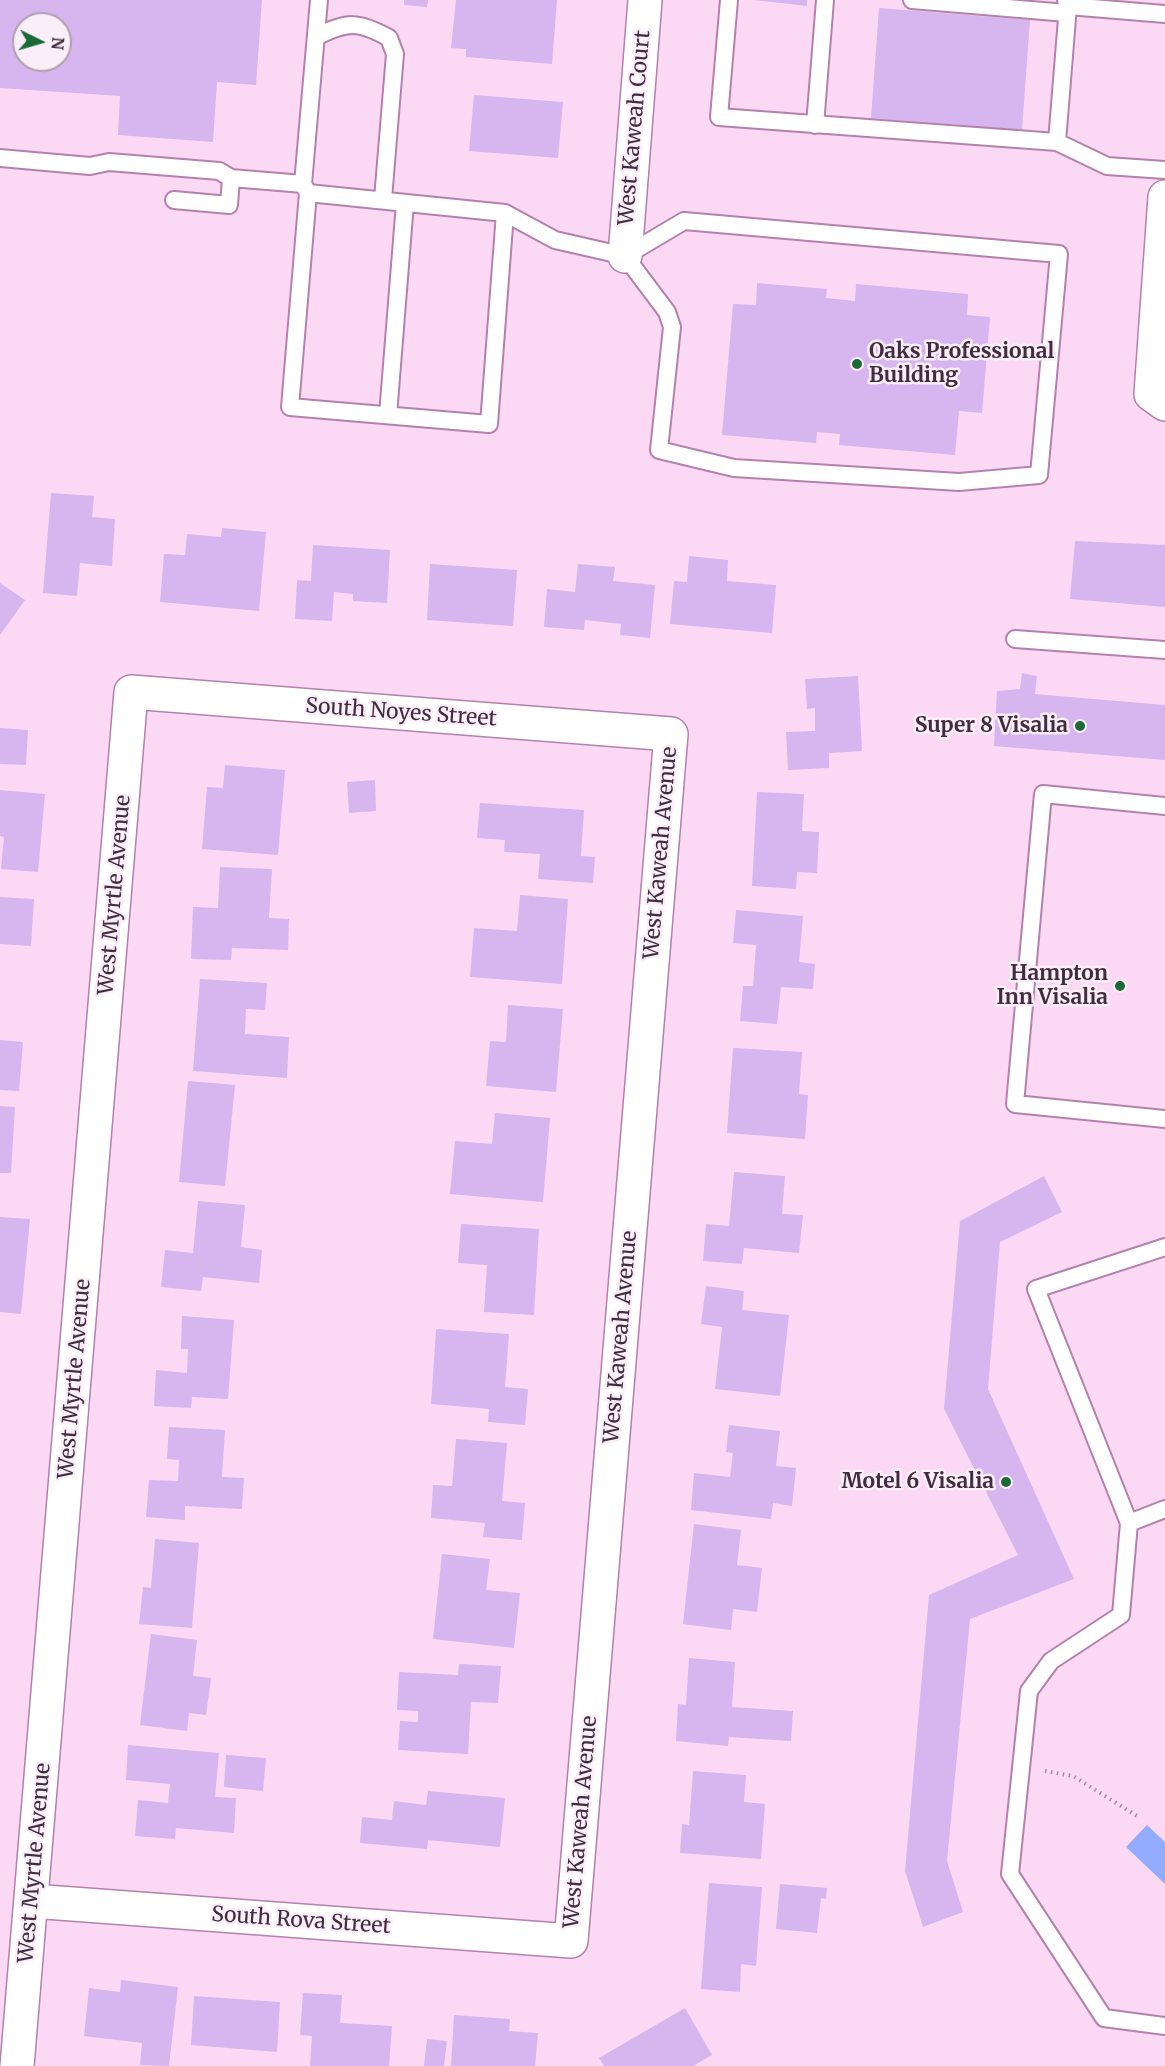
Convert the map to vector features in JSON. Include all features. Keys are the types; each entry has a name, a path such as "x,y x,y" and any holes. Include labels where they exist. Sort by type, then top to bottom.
{"street":[{"name":"West Kaweah Court","path":"625,256 645,0"},
{"path":"1165,197 1151,394 1165,404"},
{"name":"South Noyes Street","path":"131,692 671,734"},
{"name":"West Myrtle Avenue","path":"17,2066 131,692"},
{"name":"West Kaweah Avenue","path":"571,1941 671,734"},
{"name":"South Rova Street","path":"32,1901 571,1941"}],"lane":[{"path":"319,0 290,407 489,424 505,213"},
{"path":"729,0 719,117 1057,142 1107,166 1165,170"},
{"path":"816,125 825,0"},
{"path":"912,0 1067,6 1165,14"},
{"path":"1057,142 1067,6"},
{"path":"316,37 338,26 365,25 389,38 395,54 383,199"},
{"path":"0,158 90,166 109,162 219,171 231,178 405,203 505,213 555,240 625,256 667,312 672,327 659,450 734,468 959,482 1039,475 1059,254 684,221 625,256"},
{"path":"174,200 229,205 231,178"},
{"path":"388,415 405,203"},
{"path":"1015,639 1165,650"},
{"path":"1165,806 1043,794 1015,1104 1165,1119"},
{"path":"1165,1247 1036,1289 1129,1523 1121,1616 1051,1661 1029,1691 1010,1874 1104,2018 1165,2025"},
{"path":"1129,1523 1165,1509"}],"path":[{"path":"1021,1767 1073,1776 1137,1816"}],"water":[{"path":"1147,1825 1165,1842 1165,1884 1126,1847"}],"building":[{"path":"0,0 262,0 256,85 217,82 213,142 118,135 120,96 0,88"},
{"path":"404,0 428,0 427,7 404,5"},
{"path":"456,0 557,0 552,64 466,57 466,49 451,48"},
{"path":"754,0 807,0 807,6"},
{"path":"879,8 1030,20 1022,130 871,118"},
{"path":"474,95 563,102 558,158 469,151"},
{"name":"Oaks Professional Building","path":"757,283 827,289 826,298 855,301 856,284 968,294 967,315 990,317 982,413 959,411 955,455 839,445 840,434 817,432 816,443 722,435 733,304 756,305"},
{"path":"51,493 94,496 92,517 115,519 112,566 80,563 77,596 43,593"},
{"path":"222,528 266,532 259,611 160,602 164,554 185,555 187,534 221,537"},
{"path":"1075,541 1165,545 1165,607 1070,599"},
{"path":"313,545 390,550 387,603 353,601 353,594 334,592 332,621 295,619 297,580 311,581"},
{"path":"689,556 728,560 727,581 776,585 772,633 670,624 674,581 687,582"},
{"path":"430,564 517,570 513,626 427,620"},
{"path":"578,564 615,567 613,581 655,585 650,638 620,635 621,624 585,620 584,630 544,627 547,589 575,592"},
{"path":"0,583 25,600 0,635"},
{"name":"Super 8 Visalia","path":"1022,673 1037,676 1035,694 1165,705 1165,760 994,746 997,691 1020,689"},
{"path":"858,676 862,751 829,753 829,768 788,770 786,732 815,731 815,708 807,709 805,679"},
{"path":"0,728 28,730 26,765 0,764"},
{"path":"225,765 285,770 278,855 202,849 207,787 223,788"},
{"path":"375,780 376,811 349,813 347,782"},
{"path":"0,790 45,794 38,872 1,869 4,837 0,836"},
{"path":"757,792 804,794 802,831 819,832 817,873 797,872 796,889 752,886"},
{"path":"480,803 584,810 581,856 595,857 593,883 538,879 540,854 504,852 505,840 477,838"},
{"path":"220,867 272,869 269,918 289,919 288,950 232,948 231,960 191,959 193,907 218,908"},
{"path":"520,895 568,899 562,984 470,977 474,928 517,931"},
{"path":"0,897 34,899 31,946 0,944"},
{"path":"736,910 803,916 799,962 815,964 813,989 781,987 777,1024 740,1021 743,986 753,986 756,945 733,943"},
{"path":"200,979 267,983 265,1010 246,1009 245,1034 289,1037 287,1078 193,1071"},
{"path":"508,1005 563,1009 556,1092 486,1086 490,1041 506,1042"},
{"path":"0,1040 23,1042 19,1091 0,1090"},
{"path":"733,1048 802,1052 799,1094 808,1095 805,1139 727,1133"},
{"path":"188,1081 235,1085 225,1186 179,1182"},
{"path":"0,1106 15,1107 11,1173 0,1173"},
{"path":"495,1113 550,1118 543,1202 450,1194 455,1141 492,1144"},
{"path":"734,1172 785,1176 782,1214 803,1215 799,1253 744,1248 742,1264 703,1261 706,1224 729,1226"},
{"name":"Motel 6 Visalia","path":"1044,1176 1062,1212 1000,1242 988,1389 1074,1579 970,1619 947,1861 963,1912 923,1927 905,1871 929,1595 1018,1555 944,1409 960,1221"},
{"path":"198,1201 245,1205 241,1247 262,1250 259,1283 203,1277 201,1291 161,1287 165,1250 193,1253"},
{"path":"0,1217 30,1219 21,1314 0,1312"},
{"path":"461,1224 539,1229 534,1315 484,1312 487,1265 458,1263"},
{"path":"706,1286 744,1291 742,1310 789,1315 780,1396 715,1389 722,1327 701,1324"},
{"path":"182,1316 234,1320 228,1399 192,1397 191,1408 154,1406 156,1370 187,1373 188,1349 181,1349"},
{"path":"436,1329 509,1334 505,1387 528,1389 525,1425 488,1422 489,1409 431,1404"},
{"path":"729,1425 780,1431 776,1466 796,1468 792,1506 773,1503 771,1519 691,1510 694,1473 730,1477 733,1453 726,1452"},
{"path":"169,1427 225,1430 222,1477 244,1478 242,1509 185,1506 185,1520 146,1517 149,1480 178,1481 179,1460 167,1459"},
{"path":"456,1439 507,1443 502,1501 525,1503 522,1540 483,1537 485,1523 431,1518 433,1485 452,1486"},
{"path":"694,1524 741,1530 737,1565 762,1568 757,1612 733,1609 731,1630 683,1624"},
{"path":"155,1539 199,1543 192,1628 139,1624 143,1587 151,1588"},
{"path":"442,1554 490,1559 486,1590 520,1593 514,1648 433,1639"},
{"path":"151,1634 197,1640 193,1676 211,1678 206,1715 189,1713 187,1731 140,1725"},
{"path":"689,1658 735,1662 732,1707 793,1711 791,1741 729,1737 728,1746 676,1741 678,1704 686,1705"},
{"path":"459,1664 501,1666 498,1703 471,1702 468,1754 398,1750 400,1721 418,1722 418,1711 397,1710 399,1672 458,1675"},
{"path":"128,1745 219,1753 215,1797 236,1798 234,1833 176,1828 175,1839 135,1836 138,1800 168,1803 170,1784 126,1780"},
{"path":"226,1755 266,1758 263,1791 224,1787"},
{"path":"693,1771 746,1775 744,1802 765,1804 761,1859 680,1853 682,1824 689,1825"},
{"path":"428,1791 505,1798 500,1847 428,1840 427,1849 360,1843 362,1817 392,1820 394,1801 426,1805"},
{"path":"709,1883 762,1887 756,1966 741,1964 740,1992 701,1989"},
{"path":"780,1884 827,1888 826,1899 821,1898 817,1933 776,1929"},
{"path":"121,1980 178,1987 169,2066 140,2065 142,2043 84,2036 89,1988 120,1992"},
{"path":"303,1993 342,1995 340,2023 392,2026 389,2066 310,2066 312,2036 300,2035"},
{"path":"194,1996 280,2002 277,2052 191,2045"},
{"path":"685,2008 712,2055 693,2066 604,2066 599,2058"},
{"path":"454,2015 510,2019 509,2031 538,2033 535,2066 451,2066"},
{"path":"427,2039 447,2041 444,2066 424,2066"}],"place":[{"name":"Oaks Professional Building","path":"857,364"},
{"name":"Super 8 Visalia","path":"1080,726"},
{"name":"Hampton Inn Visalia","path":"1120,986"},
{"name":"Motel 6 Visalia","path":"1006,1482"}]}
